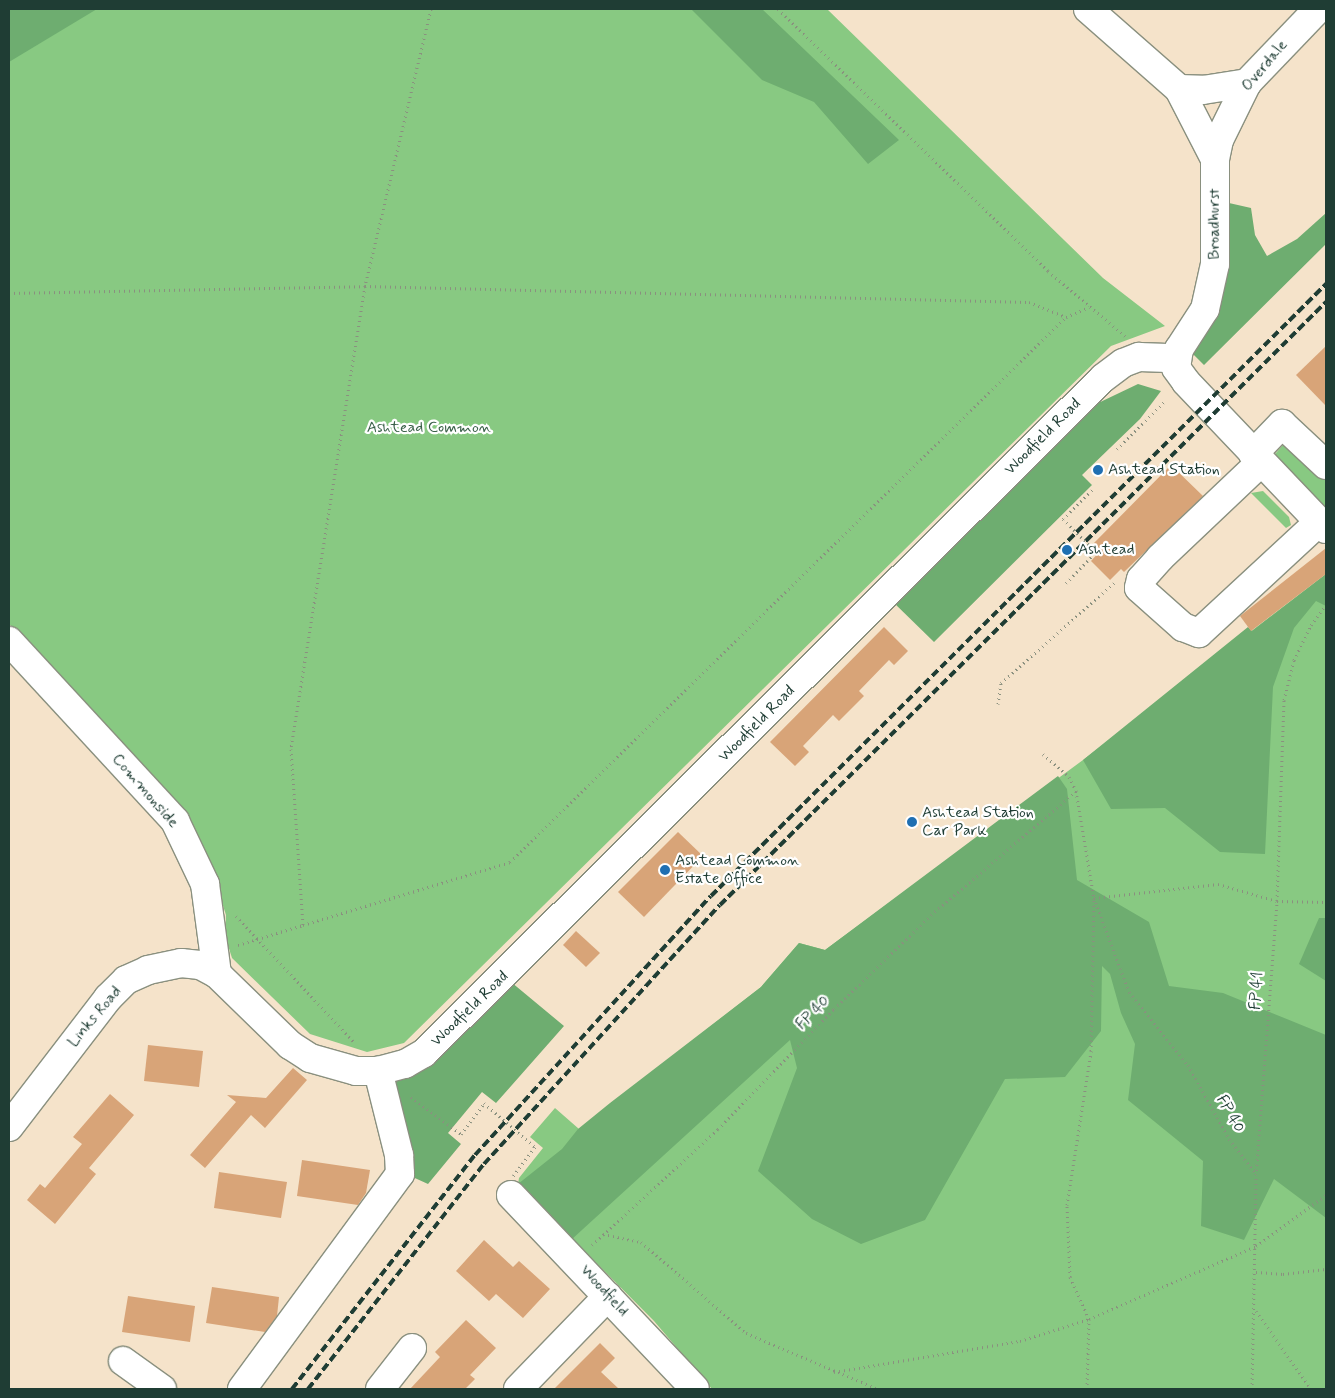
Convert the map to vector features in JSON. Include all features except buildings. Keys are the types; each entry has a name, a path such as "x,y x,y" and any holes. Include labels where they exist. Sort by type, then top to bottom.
{"street":[{"name":"Broadhurst","path":"1088,9 1179,89 1215,159 1216,264 1205,308 1176,363"},
{"name":"Overdale","path":"1215,159 1219,140 1247,83 1318,9"},
{"path":"1179,89 1203,90 1247,83"},
{"name":"Woodfield Road","path":"329,1065 356,1071 378,1072 405,1064 440,1040 1103,378 1123,363 1139,357 1176,363"},
{"path":"1176,363 1257,458 1323,526 1198,633 1183,627 1139,588 1141,579 1257,458 1282,424 1326,465"},
{"name":"Commonside","path":"9,641 175,821 205,884 215,964"},
{"name":"Links Road","path":"9,1127 108,998 126,980 148,970 181,963 200,966 215,964 290,1046 329,1065"},
{"path":"242,1389 400,1174 399,1155 378,1072"},
{"name":"Woodfield","path":"512,1185 608,1296 695,1389"},
{"path":"518,1389 608,1296"},
{"path":"380,1389 412,1348"},
{"path":"123,1361 162,1389"}],"path":[{"path":"303,925 291,749 365,286 431,9"},
{"path":"778,9 1089,307 1127,337 1139,357"},
{"path":"9,293 365,286 1029,302 1066,317"},
{"path":"215,964 303,925 510,862 1066,317 1089,307"},
{"path":"1117,449 1166,402 1166,384 1176,363"},
{"path":"1066,583 1096,552 1063,519 1094,489"},
{"path":"998,704 1002,682 1111,583 1141,579"},
{"name":"FP 41","path":"1252,1389 1256,1311 1256,1174 1277,901 1284,700 1294,660 1311,625 1326,604"},
{"name":"FP 40","path":"1044,754 1069,777 1076,791 1094,898 1129,992 1188,1065 1229,1140 1256,1174"},
{"name":"FP 40","path":"578,1261 603,1234 718,1129 834,1009 931,915 1076,791"},
{"path":"1087,1389 1089,1319 1070,1277 1067,1204 1091,1051 1094,898 1218,884 1277,901 1326,902"},
{"path":"461,1134 484,1103 536,1148 512,1185"},
{"path":"834,1372 1020,1341 1089,1319 1256,1246 1326,1196"},
{"path":"603,1234 642,1242 746,1333 834,1372 878,1389"},
{"path":"1256,1272 1283,1274 1326,1269"},
{"path":"1256,1311 1311,1389"}],"green space":[{"name":"Ashtead Common","path":"9,9 827,9 1103,278 1165,326 1111,346 404,1043 367,1052 310,1034 232,958 225,936 226,915 211,868 47,663 9,624"},
{"path":"9,9 97,9 9,62"},
{"path":"691,9 762,9 899,140 868,164 814,102 762,80"},
{"path":"1229,203 1251,208 1255,235 1267,256 1297,239 1326,213 1326,244 1204,365 1190,351 1206,334 1225,284"},
{"path":"1138,384 1161,391 1140,419 1082,475 1092,485 934,642 892,601 1094,405"},
{"path":"1282,446 1292,446 1326,479 1326,513 1276,463 1275,454"},
{"path":"1263,491 1289,517 1291,525 1286,528 1251,493"},
{"path":"1326,574 1326,1389 712,1389 654,1321 518,1184 519,1178 543,1148 530,1137 555,1108 579,1129 761,987 799,943 825,950 1083,760"},
{"path":"1326,574 1326,606 1316,601 1294,628 1273,687 1265,854 1220,852 1165,808 1111,809 1083,760 1248,627 1252,631"},
{"path":"1058,776 1067,789 1077,880 1149,922 1169,986 1223,993 1326,1035 1326,1218 1274,1179 1244,1240 1201,1226 1203,1161 1128,1100 1135,1044 1121,1013 1110,974 1102,966 1101,1031 1065,1077 1005,1079 925,1220 861,1244 812,1219 758,1171 797,1068 790,1040 571,1240 518,1184 562,1149 578,1129 610,1103 761,987 799,943 825,950"},
{"path":"1319,918 1326,918 1326,981 1299,964"},
{"path":"511,982 564,1026 496,1103 482,1092 448,1133 461,1144 428,1184 406,1174 391,1089 404,1069"}],"railway":[{"path":"292,1389 475,1155 711,896 1326,284"},
{"path":"308,1389 484,1164 720,905 1326,302"}],"place":[{"name":"Ashtead Station","path":"1098,470"},
{"name":"Ashtead","path":"1067,550"},
{"name":"Ashtead Station Car Park","path":"912,822"},
{"name":"Ashtead Common Estate Office","path":"665,870"}]}
